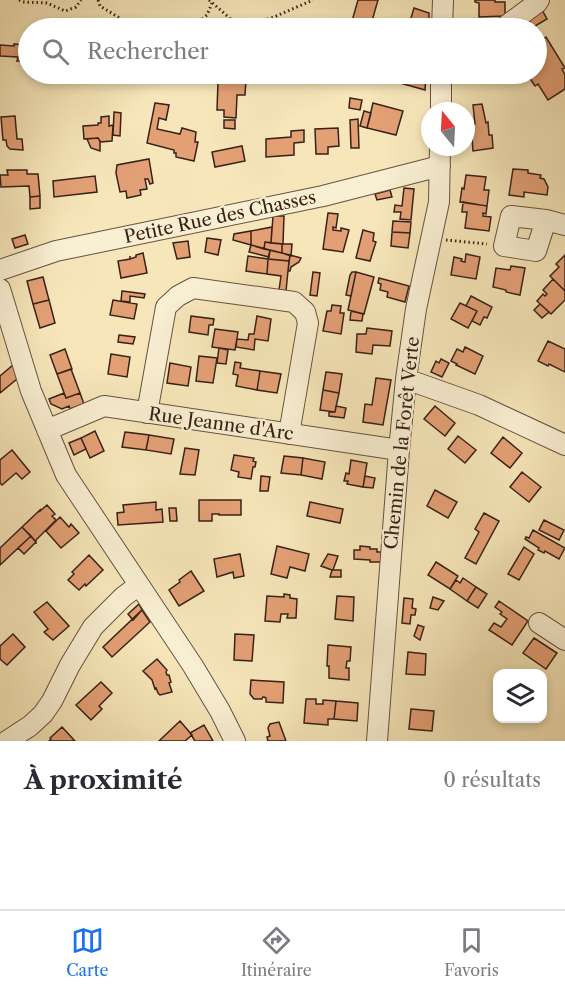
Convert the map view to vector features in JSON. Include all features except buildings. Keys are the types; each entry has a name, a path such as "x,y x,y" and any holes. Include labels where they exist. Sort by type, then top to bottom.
{"street":[{"path":"442,18 443,0"},
{"path":"517,18 539,0"},
{"path":"441,84 441,102"},
{"name":"Chemin de la Forêt Verte","path":"376,741 406,379 416,309 439,202 440,157"},
{"name":"Petite Rue des Chasses","path":"0,270 56,251 323,196 440,157"},
{"path":"511,216 555,222 536,251 504,246 511,216"},
{"path":"147,413 166,307 178,296 192,288 294,302 305,312 308,323 289,434"},
{"path":"0,289 31,391 66,475 193,666 235,741"},
{"path":"406,379 479,405 565,445"},
{"name":"Rue Jeanne d'Arc","path":"47,430 104,406 399,450"},
{"path":"7,741 44,714 93,627 123,597 139,585"},
{"path":"539,623 565,640"}],"path":[{"path":"19,0 47,3 65,11 76,7 81,0"},
{"path":"98,0 100,6 120,18"},
{"path":"269,18 313,0"},
{"path":"204,18 207,15 211,1 230,18"},
{"path":"431,238 504,246"}]}
